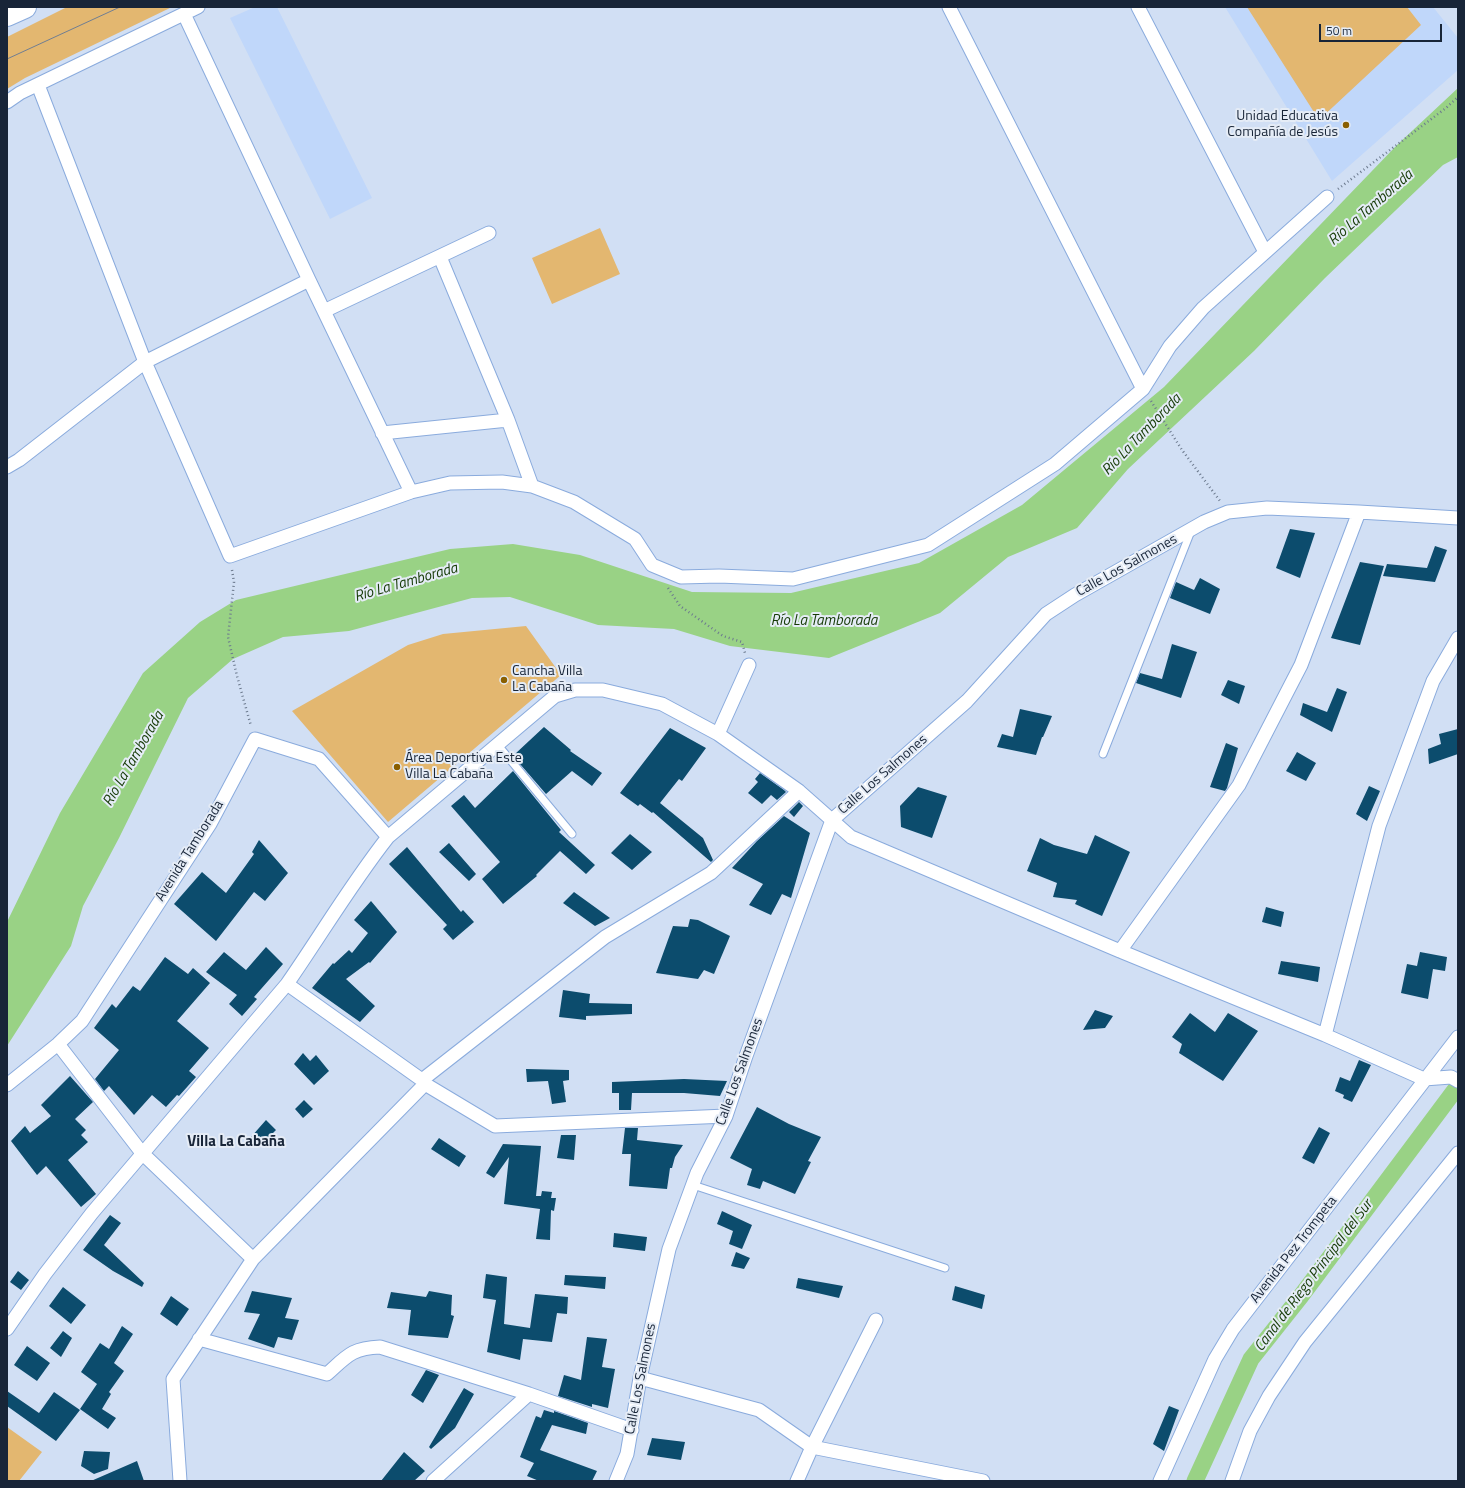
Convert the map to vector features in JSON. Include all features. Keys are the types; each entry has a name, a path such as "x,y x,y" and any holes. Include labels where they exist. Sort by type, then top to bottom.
{"highway":[{"path":"7,15 25,7"}],"street":[{"path":"7,102 20,93 198,7"},
{"path":"949,7 1143,389"},
{"path":"1138,7 1265,252"},
{"path":"184,14 411,492"},
{"path":"38,85 145,362 230,556 411,492 450,483 502,482 532,486 574,502 635,539 652,564 681,577 719,576 792,580 928,545 1055,464 1143,389 1170,346 1203,308 1327,197"},
{"path":"324,311 440,257 489,232"},
{"path":"440,257 508,420 532,486"},
{"path":"7,467 19,460 145,362 309,280"},
{"path":"382,433 508,420"},
{"name":"Calle Los Salmones","path":"616,1481 626,1454 632,1430 640,1378 669,1249 697,1173 726,1116 746,1056 832,820 967,701 1046,614 1075,595 1204,522 1228,512 1267,508 1458,518"},
{"path":"1120,951 1238,785 1301,665 1360,512"},
{"path":"1325,1034 1379,826 1433,681 1458,638"},
{"path":"718,734 749,665"},
{"path":"7,1329 45,1274 87,1219 287,984 310,952 367,863 388,837 556,696 575,690 603,690 662,704 718,734 799,791 851,837 1120,951 1325,1034 1424,1079 1455,1079"},
{"path":"255,739 318,759 388,837"},
{"name":"Avenida Tamborada","path":"7,1085 58,1044 82,1021 210,824 255,739"},
{"path":"180,1481 173,1379 253,1259 424,1082 605,937 711,873 799,791"},
{"path":"287,984 424,1082 495,1126 726,1116"},
{"name":"Avenida Pez Trompeta","path":"1160,1481 1215,1359 1233,1329 1424,1079 1458,1037"},
{"path":"58,1044 142,1153 253,1259"},
{"path":"1232,1481 1250,1431 1268,1396 1305,1342 1458,1152"},
{"path":"797,1481 812,1447 876,1320"},
{"path":"199,1339 327,1374 352,1352 366,1347 380,1347 529,1394 632,1430"},
{"path":"640,1378 759,1410 812,1447 983,1481"},
{"path":"433,1481 529,1394"}],"lane":[{"path":"1102,754 1192,529"},
{"path":"497,744 572,834"},
{"path":"692,1185 945,1268"}],"path":[{"path":"1327,197 1446,108 1458,97"},
{"path":"1143,389 1182,450 1228,512"},
{"path":"230,556 234,582 228,637 237,676 255,739"},
{"path":"652,564 680,606 723,636 742,642 749,665"}],"shaded area":[{"path":"67,7 172,7 25,78 7,89 7,37"},
{"path":"255,7 277,7 372,198 330,219 230,18"},
{"name":"Unidad Educativa Compañía de Jesús","path":"1225,7 1433,7 1458,38 1458,70 1332,181"},
{"path":"1247,7 1407,7 1421,25 1319,120"},
{"path":"600,228 620,274 552,304 532,258"},
{"name":"Área Deportiva Este Villa La Cabaña","path":"526,626 561,675 388,822 292,711 408,645 443,634"},
{"path":"7,1427 42,1452 19,1481 7,1481"}],"water":[{"name":"Río La Tamborada","path":"1458,88 1458,157 1443,165 1325,278 1254,351 1128,469 1077,528 1008,557 940,613 829,658 730,646 674,629 598,625 510,597 472,598 349,631 283,637 233,659 188,698 119,838 83,906 71,946 7,1046 7,922 60,813 143,673 200,622 236,600 450,549 513,544 580,555 692,592 791,593 919,563 1022,505 1164,387 1397,145"}],"building":[{"path":"1290,529 1315,533 1300,578 1276,568"},
{"path":"1435,546 1447,550 1435,582 1383,576 1387,564 1427,568"},
{"path":"1360,562 1384,566 1360,645 1331,638"},
{"path":"1200,578 1220,589 1210,614 1170,598 1176,582 1194,590"},
{"path":"1172,644 1197,652 1181,698 1136,683 1140,673 1162,679"},
{"path":"1228,680 1245,686 1239,704 1221,695"},
{"path":"1337,688 1347,692 1332,732 1300,715 1303,703 1327,712"},
{"path":"1020,709 1052,716 1042,737 1036,755 997,747 1002,734 1013,737"},
{"path":"544,727 571,750 570,751 602,773 592,786 572,771 546,794 520,764 522,762 515,754"},
{"path":"670,728 706,748 682,781 679,779 660,803 703,838 713,860 711,862 653,812 652,813 640,804 638,806 620,793"},
{"path":"1458,729 1458,754 1429,764 1428,749 1441,744 1439,734"},
{"path":"1226,743 1238,748 1225,791 1210,787"},
{"path":"1297,752 1316,763 1306,781 1286,771"},
{"path":"513,771 561,830 559,832 595,865 586,874 560,851 536,875 537,876 503,904 482,879 500,862 451,806 464,795 475,808"},
{"path":"760,773 786,792 777,800 771,795 762,804 748,793 758,782 755,779"},
{"path":"1369,786 1380,791 1367,821 1356,814"},
{"path":"918,787 947,796 932,838 901,827 900,806"},
{"path":"799,802 803,806 794,817 789,812"},
{"path":"784,816 810,833 791,898 782,894 771,915 749,905 763,884 732,868 757,841"},
{"path":"630,834 652,852 632,870 611,853"},
{"path":"1095,835 1130,852 1102,916 1075,904 1077,900 1053,897 1057,883 1027,871 1040,838 1054,845 1087,854"},
{"path":"259,840 288,873 265,901 254,892 216,941 174,904 202,872 226,893 254,854 252,852"},
{"path":"449,843 476,874 469,881 439,852"},
{"path":"407,847 461,912 463,910 474,922 453,940 443,929 447,925 389,864"},
{"path":"574,892 610,918 595,926 563,903"},
{"path":"371,901 397,932 370,963 369,962 346,979 375,1006 360,1022 312,988 333,963 334,964 349,950 352,953 368,933 354,920"},
{"path":"1266,907 1284,912 1281,927 1262,922"},
{"path":"690,919 698,920 730,936 714,974 704,970 698,979 656,973 673,926 688,927"},
{"path":"266,947 283,964 254,997 257,999 242,1016 229,1004 237,995 206,972 224,952 246,970"},
{"path":"1420,952 1447,957 1445,971 1433,969 1428,999 1401,993 1407,964 1417,966"},
{"path":"165,957 188,974 193,968 210,983 177,1021 209,1048 189,1071 196,1077 179,1096 177,1095 166,1107 152,1095 134,1115 109,1086 104,1091 95,1079 119,1050 94,1028 112,1004 116,1008 133,986 140,991"},
{"path":"1281,961 1320,967 1318,982 1278,974"},
{"path":"563,990 590,994 589,1003 632,1004 632,1014 586,1016 586,1020 559,1017"},
{"path":"1095,1010 1113,1016 1105,1028 1083,1030"},
{"path":"1190,1013 1215,1032 1228,1013 1258,1031 1223,1081 1179,1053 1182,1044 1172,1037"},
{"path":"303,1053 310,1061 316,1055 329,1071 314,1085 294,1064"},
{"path":"1359,1060 1371,1065 1352,1102 1343,1098 1344,1095 1335,1091 1340,1077 1350,1081"},
{"path":"526,1069 569,1070 569,1080 563,1081 566,1102 552,1104 548,1081 527,1082"},
{"path":"70,1076 93,1102 75,1119 86,1130 81,1135 88,1142 68,1160 96,1194 81,1207 46,1166 37,1175 11,1141 25,1126 30,1133 51,1116 41,1105"},
{"path":"684,1079 727,1081 720,1096 684,1093 632,1093 631,1110 619,1110 619,1093 612,1093 612,1082"},
{"path":"304,1100 313,1109 303,1118 295,1109"},
{"path":"757,1107 789,1124 821,1137 808,1161 811,1162 795,1194 763,1181 760,1189 747,1185 752,1169 730,1158"},
{"path":"266,1120 276,1130 260,1146 251,1137"},
{"path":"1319,1127 1330,1133 1314,1164 1302,1158"},
{"path":"625,1128 638,1128 637,1140 683,1145 675,1157 672,1168 670,1168 667,1189 629,1186 631,1154 622,1154"},
{"path":"561,1135 576,1135 574,1160 557,1158"},
{"path":"439,1138 466,1156 459,1167 431,1149"},
{"path":"503,1144 541,1146 536,1196 541,1196 542,1191 552,1192 551,1198 556,1198 554,1211 551,1210 550,1240 536,1239 540,1209 504,1204 509,1157 494,1178 486,1173"},
{"path":"722,1211 752,1225 742,1249 729,1244 733,1231 717,1224"},
{"path":"110,1215 121,1223 104,1245 144,1283 142,1287 113,1271 83,1250"},
{"path":"614,1233 647,1237 645,1251 613,1247"},
{"path":"736,1252 750,1258 744,1269 731,1266"},
{"path":"18,1271 29,1280 21,1290 10,1282"},
{"path":"486,1274 507,1277 504,1324 530,1328 535,1294 568,1297 567,1314 557,1313 552,1342 523,1339 520,1360 487,1352 496,1300 483,1298"},
{"path":"565,1275 606,1277 605,1289 564,1285"},
{"path":"798,1278 843,1286 839,1298 796,1288"},
{"path":"955,1286 985,1295 982,1309 952,1300"},
{"path":"63,1287 86,1305 71,1324 49,1306"},
{"path":"252,1291 292,1298 285,1318 299,1320 292,1340 278,1337 274,1348 248,1339 260,1314 244,1312"},
{"path":"429,1291 452,1295 451,1315 454,1316 448,1338 408,1335 411,1310 387,1308 391,1292 426,1297"},
{"path":"171,1296 189,1309 177,1326 160,1314"},
{"path":"122,1326 133,1334 114,1363 124,1371 109,1392 111,1394 102,1409 116,1418 108,1429 80,1409 97,1384 81,1372 100,1343 109,1349"},
{"path":"63,1331 72,1338 61,1357 50,1348"},
{"path":"587,1337 607,1339 602,1367 615,1369 608,1408 592,1404 592,1407 558,1396 564,1375 581,1380"},
{"path":"27,1346 50,1363 37,1381 14,1365"},
{"path":"426,1370 439,1375 423,1403 411,1395"},
{"path":"464,1388 474,1394 455,1428 431,1449 429,1447"},
{"path":"7,1391 39,1413 54,1392 80,1410 56,1441 7,1406"},
{"path":"1169,1406 1179,1410 1164,1451 1153,1444"},
{"path":"544,1410 554,1413 554,1411 588,1423 586,1434 552,1425 540,1450 597,1471 592,1481 539,1481 527,1476 534,1463 520,1457 536,1416 541,1418"},
{"path":"652,1438 685,1442 681,1460 647,1455"},
{"path":"84,1451 110,1452 108,1469 94,1474 81,1466"},
{"path":"404,1452 425,1471 414,1481 381,1481"},
{"path":"137,1461 144,1481 91,1481"}],"waterway":[{"name":"Canal de Riego Principal del Sur","path":"1195,1481 1251,1359 1301,1296 1458,1086"}],"tram line":[{"path":"7,59 120,7"}],"place":[{"name":"Unidad Educativa Compañía de Jesús","path":"1346,125"},
{"name":"Cancha Villa La Cabaña","path":"504,680"},
{"name":"Área Deportiva Este Villa La Cabaña","path":"397,767"}],"district":[{"name":"Villa La Cabaña","path":"236,1142"}]}
